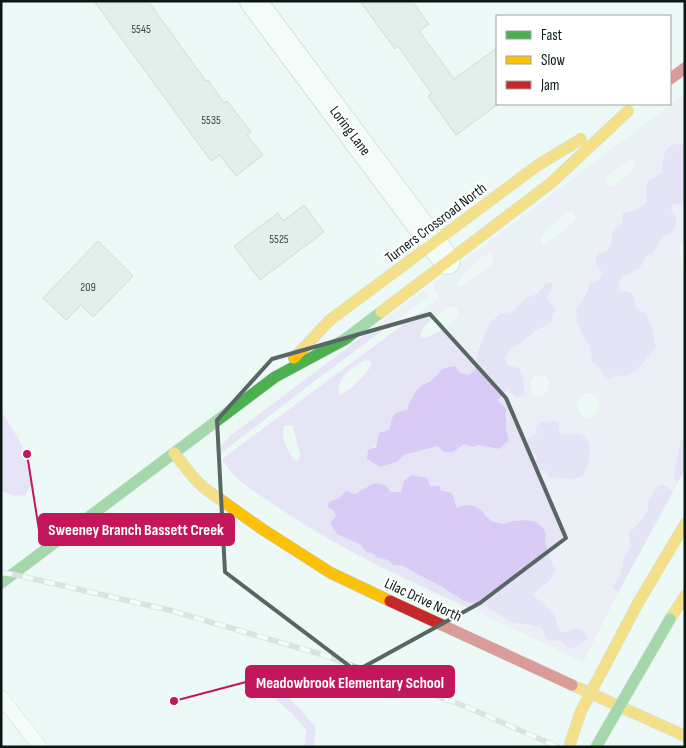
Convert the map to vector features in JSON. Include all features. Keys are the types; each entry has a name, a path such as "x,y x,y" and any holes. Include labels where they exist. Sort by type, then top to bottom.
{"main road":[{"path":"671,79 685,68"},
{"name":"Turners Crossroad North","path":"1,583 276,377 344,340 538,165 633,107"},
{"name":"Turners Crossroad North","path":"276,377 330,320 551,183 633,107"},
{"name":"Lilac Drive North","path":"174,453 204,488 262,529 331,573 475,641 685,736"},
{"path":"569,747 581,711 638,603 685,524"},
{"path":"596,747 685,596"}],"street":[{"name":"Loring Lane","path":"253,1 440,252"}],"lane":[{"path":"1,697 40,747"}],"highlighted area":[{"path":"430,314 506,398 566,538 480,603 356,671 225,572 217,420 272,359"}],"shaded area":[{"path":"685,94 685,145 677,144 670,147 663,161 662,173 646,190 646,203 636,210 623,213 622,223 612,232 612,241 608,250 598,254 595,262 602,273 599,280 587,289 581,303 584,338 590,346 592,362 601,369 604,376 618,374 641,366 656,348 647,315 636,307 634,298 620,291 618,285 622,276 631,273 646,255 653,254 663,236 672,205 685,204 685,240 679,247 685,273 685,435 680,442 673,477 678,482 673,492 666,486 660,486 651,497 648,503 648,511 638,523 631,547 624,557 620,575 612,587 618,593 583,663 401,577 327,538 248,487 234,475 222,459 439,298 435,291 434,283","holes":["628,160 634,160 636,165 614,186 609,186 606,181 608,176","573,212 576,218 566,229 547,244 543,244 541,239 545,231 565,213","491,253 493,263 461,287 458,284 468,270","546,283 546,297 551,323 535,331 514,346 505,357 507,365 525,394 516,397 508,390 496,400 506,408 505,429 499,449 477,445 473,447 464,444 438,446 404,455 397,462 368,450 386,434 394,415 407,411 420,387 430,382 439,371 469,375 476,368 478,351 489,324 499,313 515,309 525,298 537,294","452,306 457,308 458,315 455,320 432,335 424,338 420,336 424,326 446,308","365,360 371,361 371,366 361,378 352,387 339,395 342,378","536,375 546,376 550,382 548,391 544,395 536,397 530,391 531,380","584,393 590,393 597,396 599,407 589,418 582,415 576,405","552,421 563,435 583,476 570,479 549,478 546,471 534,466 537,456 529,449 530,437 537,434 544,422","285,425 293,426 300,455 298,461 293,459 286,447 283,434","404,481 430,486 452,493 457,508 485,513 491,521 504,524 525,520 546,535 545,541 549,555 551,580 533,595 550,611 559,631 567,632 576,628 582,629 586,639 561,640 542,628 510,622 485,606 464,601 403,566 393,565 388,560 377,558 374,554 366,552 361,545 337,534 336,506 345,492 355,494 374,483 391,492 401,492"]},
{"path":"681,143 685,145 685,204 672,205 671,210 677,220 671,233 663,236 653,254 646,256 640,267 622,276 618,285 620,291 630,292 636,307 647,315 656,348 633,372 622,376 615,375 609,379 592,362 590,346 577,322 576,308 581,303 591,283 599,280 602,273 595,262 598,254 608,250 612,241 612,232 622,223 623,213 636,210 646,203 648,181 662,173 664,157 669,147"},
{"path":"546,283 553,283 550,293 546,297 555,308 551,323 535,331 520,344 514,346 505,357 507,365 519,368 523,378 525,395 516,397 508,390 497,400 506,408 506,430 509,440 499,449 478,445 473,447 464,444 453,452 443,452 438,446 404,455 397,462 380,467 367,459 368,450 376,447 379,433 389,430 395,414 407,410 412,397 422,385 431,381 442,370 455,366 460,373 469,375 476,368 478,351 489,324 500,313 512,311 525,298 537,294"},
{"path":"424,290 429,296 220,453 219,449 230,436"},
{"path":"1,411 22,445 30,464 32,483 25,495 15,496 1,491"},
{"path":"552,421 559,423 559,432 563,435 579,434 588,441 590,453 583,476 570,479 549,478 546,471 537,470 534,466 537,456 526,444 530,437 537,434 535,428 540,422"},
{"path":"685,435 685,470 678,482 673,478 680,442"},
{"path":"412,475 427,478 430,486 439,486 441,490 452,493 457,508 470,505 480,510 491,521 504,524 525,520 536,522 543,528 549,555 555,570 551,580 533,595 555,616 559,631 567,632 576,628 582,629 587,639 573,649 565,646 561,640 546,639 542,628 510,622 485,606 464,601 403,566 393,565 388,560 377,558 374,554 366,552 361,545 337,534 330,523 336,516 334,511 327,507 329,502 339,498 346,491 355,494 374,483 385,485 391,492 401,492 404,481"},
{"path":"661,485 666,486 673,492 618,593 612,587 620,575 624,557 631,547 628,533 648,511 649,500"}],"building":[{"path":"94,1 148,1 206,81 208,80 224,103 227,101 251,132 247,135 263,155 236,176 220,155 211,161"},
{"path":"360,1 412,1 429,24 419,31 454,79 496,49 497,105 456,135 428,96 432,94 398,46 395,49"},
{"path":"304,205 324,232 260,280 234,246 278,213 283,221"},
{"path":"98,241 133,276 93,317 81,305 66,320 43,298"}],"waterway":[{"path":"254,674 295,710 311,729 309,747"}],"railway":[{"path":"1,573 169,610 320,654 467,707 558,747"}],"traffic: fast":[{"path":"1,583 275,377 344,340 381,312"},
{"path":"596,747 670,619"}],"traffic: slow":[{"path":"381,312 551,183 628,111"},
{"path":"294,358 330,320 538,165 581,139"},
{"path":"174,453 204,488 262,529 331,573 390,601"},
{"path":"638,603 685,524"},
{"path":"670,619 685,596"},
{"path":"569,747 581,711 638,603"},
{"path":"572,685 685,736"}],"traffic: jam":[{"path":"671,78 685,68"},
{"path":"390,601 572,685"}],"place":[{"name":"Sweeney Branch Bassett Creek","path":"27,454"},
{"name":"Meadowbrook Elementary School","path":"174,701"}]}
